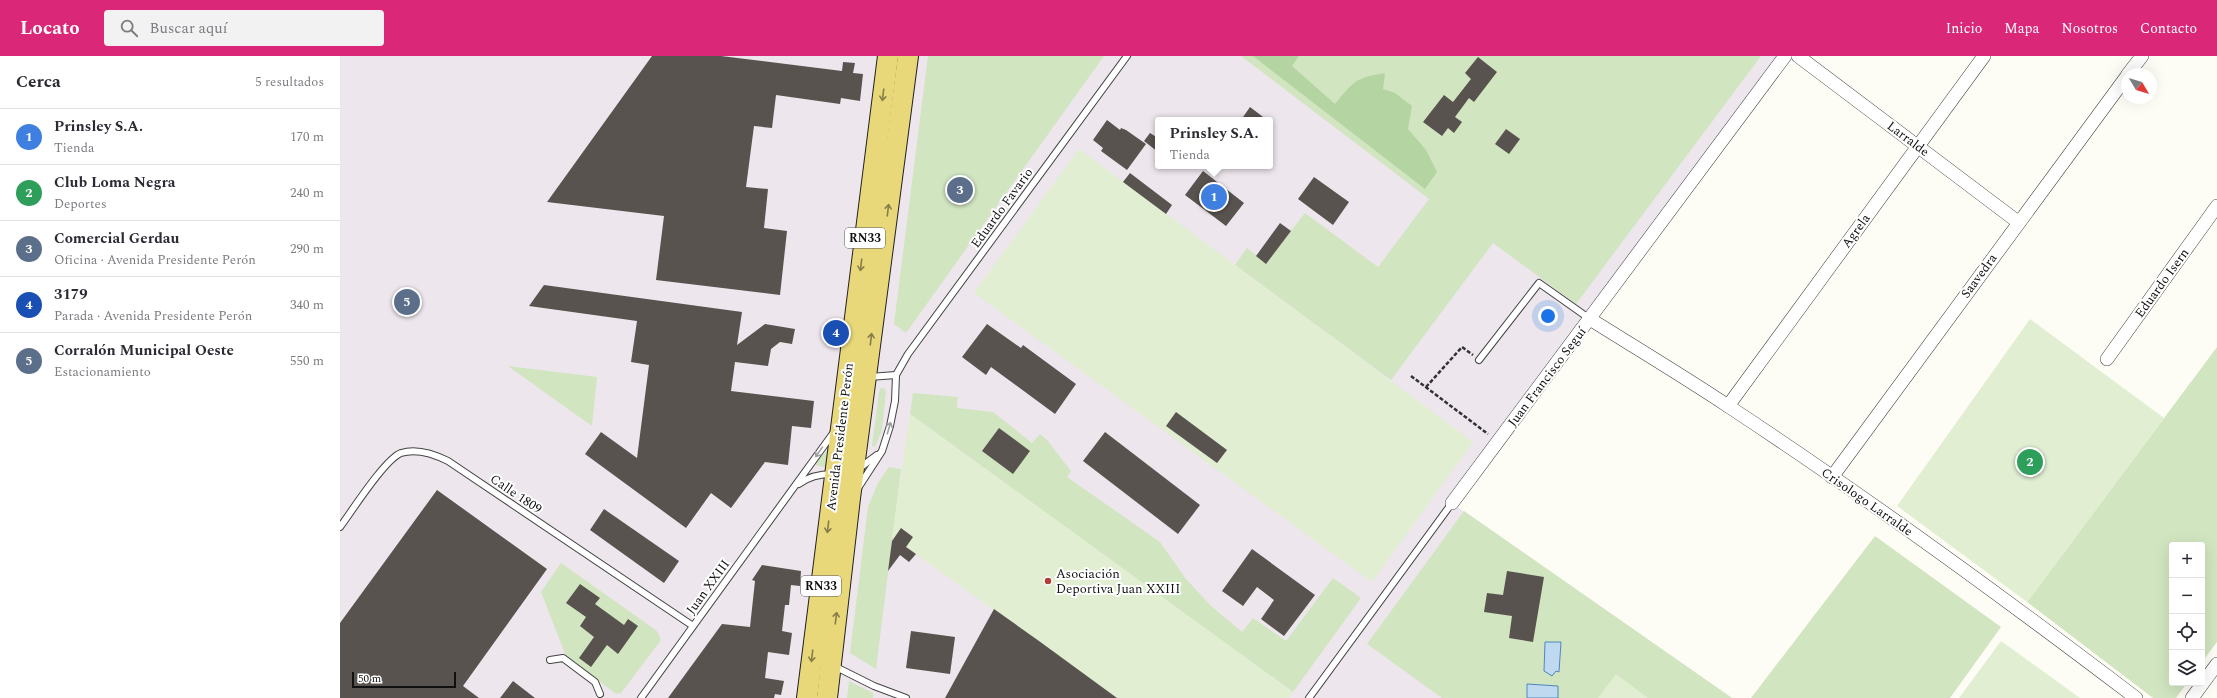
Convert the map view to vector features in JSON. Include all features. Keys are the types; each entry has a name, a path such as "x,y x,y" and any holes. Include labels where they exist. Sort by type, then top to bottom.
{"main road":[{"name":"Avenida Presidente Perón","path":"807,698 845,473 857,378 888,56"},
{"name":"Avenida Presidente Perón","path":"827,698 850,498 845,473 842,421 857,378 908,56"}],"street":[{"name":"Juan Francisco Seguí","path":"1452,503 1785,56"},
{"name":"Larralde","path":"1798,56 2018,222"},
{"name":"Agrela","path":"1728,406 1984,56"},
{"name":"Saavedra","path":"2133,68 2142,56"},
{"name":"Saavedra","path":"1832,477 2018,222 2121,84"},
{"name":"Eduardo Isern","path":"2107,360 2217,206"},
{"name":"Crisologo Larralde","path":"1590,319 1728,406 1832,477 2018,609 2136,698"},
{"path":"2192,698 2217,664"}],"lane":[{"name":"Eduardo Favario","path":"850,498 882,451 890,426 895,401 896,375 913,348 1127,56"},
{"path":"1480,360 1539,283 1590,319"},
{"path":"857,378 896,375"},
{"name":"Juan XXIII","path":"641,698 842,421"},
{"name":"Calle 1809","path":"340,527 388,463 400,454 414,451 433,454 448,462 693,626"},
{"path":"845,473 882,451"},
{"name":"Juan XXIII","path":"793,489 805,480 820,474 845,473"},
{"name":"Juan Francisco Seguí","path":"1309,698 1452,503"},
{"path":"550,660 563,658 595,682 600,694"},
{"path":"831,664 874,686 906,698"}],"path":[{"path":"1426,387 1462,347 1480,360"},
{"path":"1411,376 1498,441"}],"shaded area":[{"path":"340,56 1785,56 1452,503 1732,698 340,698"}],"green space":[{"path":"928,56 1104,56 906,333 894,324"},
{"path":"1241,56 1761,56 1576,304 1493,243 1391,380 1235,265 1247,248 1266,263 1305,213 1378,267 1429,199"},
{"path":"1253,56 1299,56 1292,66 1335,104 1351,85 1361,79 1385,73 1383,89 1395,93 1412,106 1408,129 1426,150 1437,172 1425,189"},
{"path":"1079,149 1473,442 1372,582 974,293"},
{"path":"2030,319 2164,418 2027,602 1897,506"},
{"path":"2217,347 2217,642 2205,658 2205,542 2169,542 2169,686 2185,686 2176,698 2153,698 2027,602"},
{"path":"508,366 597,377 592,426"},
{"path":"884,388 886,391 882,430 875,447 872,446 879,393 880,389"},
{"path":"913,393 958,397 957,408 993,412 1032,443 1040,434 1047,440 1071,471 1067,477 1160,542 1186,579 1211,606 1242,632 1253,618 1286,641 1333,578 1361,598 1293,692 910,414"},
{"name":"Asociación Deportiva Juan XXIII","path":"910,414 1293,692 1289,698 1117,698 892,537"},
{"path":"827,451 826,468 816,465 817,460"},
{"path":"889,467 901,469 876,669 850,653 868,507 878,483"},
{"path":"1464,511 1732,698 1442,698 1367,644"},
{"path":"1875,536 2001,627 1950,698 1751,698"},
{"path":"561,563 657,631 661,640 621,693 616,694 566,656 541,592"},
{"path":"2001,641 2080,698 1959,698"},
{"path":"1616,674 1648,698 1598,698"},
{"path":"849,681 873,693 873,698 847,698"}],"water":[{"path":"1545,642 1561,642 1559,672 1556,671 1552,676 1544,671"},
{"path":"1527,684 1558,686 1558,698 1527,698"}],"building":[{"path":"652,56 721,56 842,71 843,62 855,63 853,73 863,74 860,101 841,98 840,104 776,95 772,128 754,126 746,187 768,189 764,228 787,231 780,295 656,280 664,216 547,202"},
{"path":"1478,57 1497,72 1474,102 1469,98 1455,117 1462,122 1454,133 1448,128 1442,136 1423,122 1444,95 1453,102 1471,79 1465,73"},
{"path":"1250,107 1263,117 1243,117"},
{"path":"1107,120 1120,130 1121,128 1126,130 1146,144 1127,170 1101,151 1103,148 1093,140"},
{"path":"1506,129 1520,139 1509,154 1495,144"},
{"path":"1150,133 1155,136 1155,150 1144,141"},
{"path":"1203,171 1244,203 1226,226 1185,195"},
{"path":"1130,173 1172,205 1166,214 1123,182"},
{"path":"1314,177 1349,202 1333,225 1298,199"},
{"path":"1280,223 1291,231 1266,264 1256,256"},
{"path":"544,285 742,312 737,345 765,324 795,329 792,344 780,342 771,349 768,366 735,362 731,391 814,401 811,428 792,426 788,465 765,462 731,508 711,493 686,528 585,454 601,432 637,458 649,365 631,362 637,321 529,306"},
{"path":"987,324 1021,348 1023,345 1076,384 1055,414 991,367 986,375 962,357"},
{"path":"1176,412 1227,450 1217,463 1166,426"},
{"path":"999,428 1030,451 1013,474 982,451"},
{"path":"1105,432 1200,505 1178,534 1083,461"},
{"path":"437,490 547,569 463,686 479,698 340,698 340,623"},
{"path":"604,509 679,561 664,583 590,530"},
{"path":"901,528 913,537 906,547 916,554 909,562 900,555 888,571 892,541"},
{"path":"1252,549 1315,595 1284,636 1261,619 1274,600 1257,587 1243,606 1222,591"},
{"path":"762,565 801,571 800,586 791,585 789,605 785,605 782,631 792,633 789,655 768,652 765,678 784,681 781,695 775,694 774,698 668,698 722,624 750,627 755,581 752,580"},
{"path":"1507,571 1544,577 1533,642 1509,638 1512,616 1484,612 1487,593 1503,595"},
{"path":"580,584 600,598 595,604 624,625 628,619 638,626 618,654 607,645 591,667 579,658 594,637 580,626 586,617 566,603"},
{"path":"994,609 1039,641 1117,698 945,698"},
{"path":"911,631 955,637 950,674 906,668"},
{"path":"513,681 535,698 500,698"}],"place":[{"name":"Comercial Gerdau","path":"960,190"},
{"name":"Prinsley S.A.","path":"1214,197"},
{"name":"Corralón Municipal Oeste","path":"407,302"},
{"name":"3179","path":"836,333"},
{"name":"Club Loma Negra","path":"2030,462"},
{"name":"Asociación Deportiva Juan XXIII","path":"1048,581"}]}
